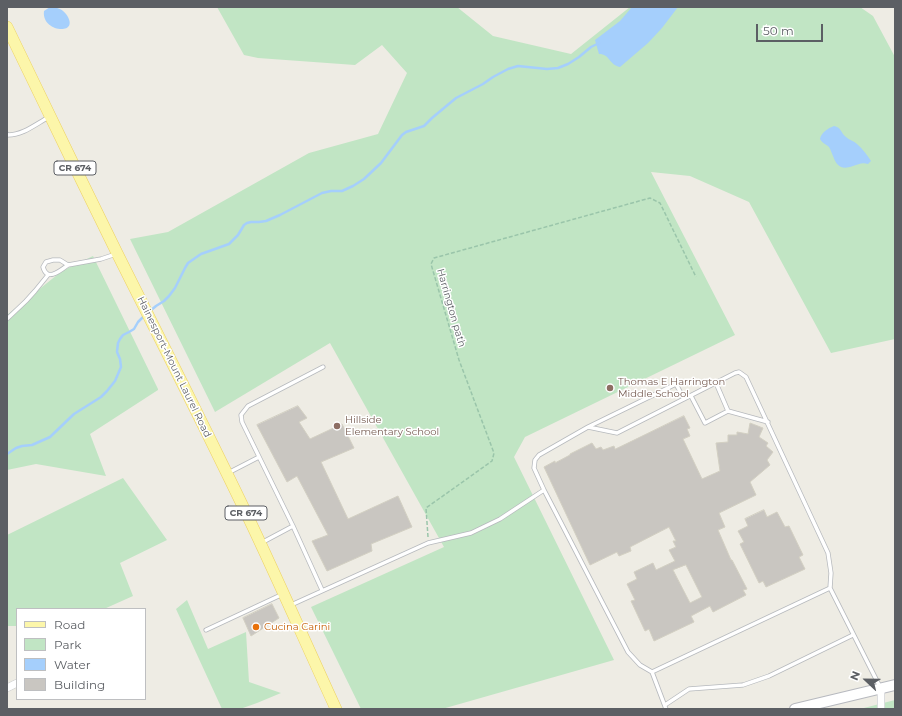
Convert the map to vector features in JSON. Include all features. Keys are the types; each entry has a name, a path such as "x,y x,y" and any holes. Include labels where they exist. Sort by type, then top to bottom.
{"main road":[{"name":"Hainesport-Mount Laurel Road","path":"7,27 227,474 284,594 336,709"},
{"path":"795,709 895,685"}],"street":[{"path":"7,688 16,684"},
{"path":"881,688 881,709"}],"lane":[{"path":"7,134 15,135 25,131 50,116"},
{"path":"7,319 26,302 48,275 61,271 68,265 101,259 117,253"},
{"path":"48,275 44,272 43,267 46,262 60,260 68,265"},
{"path":"322,590 293,526 242,422 241,415 248,406 323,366"},
{"path":"588,427 616,433 735,373 739,372 746,376 828,553 831,573 830,588 881,688"},
{"path":"716,383 728,411"},
{"path":"684,399 676,384 588,427 539,455 535,460 534,468 628,652 640,666 652,672 665,707 689,689 743,685 769,676 853,635"},
{"path":"691,396 705,423 728,411 768,422"},
{"path":"227,474 259,457"},
{"path":"289,605 428,543 471,532 500,519 544,490"},
{"path":"260,544 293,526"},
{"path":"652,672 830,588"},
{"path":"206,630 284,594"}],"path":[{"name":"Harrington path","path":"428,543 426,508 492,462 494,453 459,360 431,264 434,258 650,198 660,203 696,276"}],"green space":[{"path":"217,7 457,7 493,36 571,54 630,7 860,7 873,16 895,57 895,339 831,353 749,202 690,176 651,172 735,335 525,437 514,457 614,660 442,709 361,709 311,607 444,547 330,343 215,412 130,239 168,232 309,153 378,134 407,73 382,45 355,65 258,58 244,55"},
{"path":"93,256 158,390 90,434 106,476 36,464 7,470 7,315 62,271"},
{"path":"123,478 167,540 120,563 133,596 106,608 16,608 16,626 7,626 7,535"},
{"path":"187,600 208,649 246,632 249,682 281,693 240,709 222,709 176,609"},
{"path":"895,700 895,709 860,709"}],"water":[{"path":"50,7 55,7 66,14 70,21 69,26 65,29 60,29 48,24 44,11"},
{"path":"632,7 678,7 648,43 620,67 616,66 603,54 599,54 595,40 620,21"},
{"path":"834,126 840,129 846,137 856,143 863,150 871,161 868,164 864,163 846,168 838,165 829,147 820,139 825,131"}],"building":[{"path":"298,406 307,418 299,422 310,439 342,424 354,448 321,462 348,519 398,496 412,527 371,544 372,551 327,571 312,541 328,535 297,476 287,482 257,425"},
{"path":"684,416 690,428 687,429 690,436 683,439 702,479 720,471 716,443 728,442 728,435 737,435 737,432 748,434 750,423 763,428 759,437 768,443 766,446 773,452 767,460 770,465 750,482 756,495 719,513 725,527 718,530 731,560 747,589 743,590 746,595 713,612 710,606 691,616 694,622 654,641 649,629 645,631 631,601 635,600 627,584 637,579 634,572 653,563 656,570 675,561 669,550 676,547 673,541 676,541 669,527 630,547 631,551 619,556 617,552 590,565 544,467 555,461 555,463 592,443 596,449 601,447 603,450 614,446 615,449","holes":["686,565 702,597 690,603 673,570"]},
{"path":"764,510 767,517 777,512 785,527 789,526 803,555 799,557 805,569 766,587 763,581 759,583 740,544 744,542 738,531 748,526 745,519"},
{"name":"Cucina Carini","path":"272,604 279,618 251,636 243,618"}],"waterway":[{"path":"150,311 169,296 175,288 188,263 201,254 229,244 247,223 266,221 322,193 342,191 353,186 364,179 381,163 402,135 406,132 424,126 456,98 508,69 518,66 547,69 558,68 568,64 599,43"},
{"path":"7,454 16,448 32,445 50,437 74,414 101,397 107,391 115,381 121,367 117,352 118,343 123,335 134,329 145,315"}],"place":[{"name":"Thomas E Harrington Middle School","path":"610,388"},
{"name":"Hillside Elementary School","path":"337,426"},
{"name":"Cucina Carini","path":"256,627"}]}
